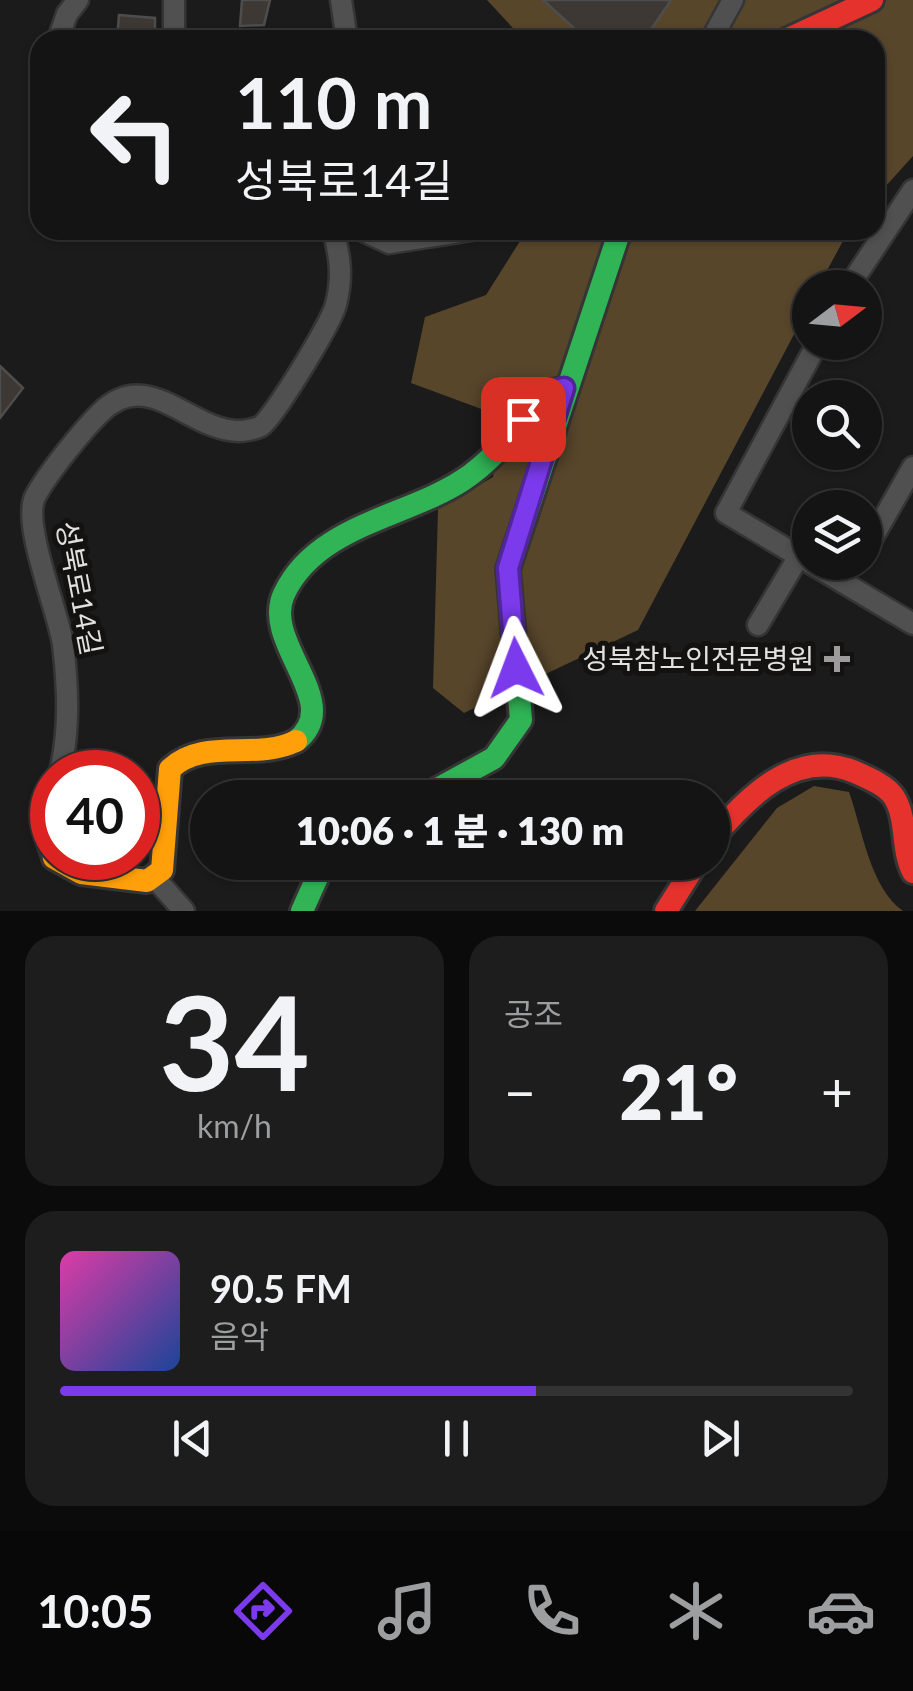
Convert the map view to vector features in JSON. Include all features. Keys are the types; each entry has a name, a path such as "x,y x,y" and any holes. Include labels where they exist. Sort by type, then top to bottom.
{"street":[{"path":"61,30 66,14 78,0"},
{"path":"174,0 174,30"},
{"path":"340,0 345,30"},
{"path":"716,30 733,0"},
{"path":"808,30 872,0"},
{"path":"885,232 913,190"},
{"name":"성북로14길","path":"62,750 68,695 62,640 34,528 34,499 102,411 126,396 158,396 218,428 241,432 262,426 324,335 336,307 342,268 335,240"},
{"path":"379,240 429,240"},
{"path":"456,780 498,758 514,741 520,720 508,568 564,388 616,240"},
{"path":"860,270 880,240"},
{"path":"792,552 726,514 808,360"},
{"path":"160,872 170,770 175,762 201,754 280,749 302,738 313,720 310,692 282,642 276,619 282,595 300,572 364,524 475,472 549,392 564,388"},
{"path":"882,521 913,467"},
{"path":"758,625 792,568"},
{"path":"839,580 913,624"},
{"path":"846,584 848,580"},
{"path":"730,819 754,793 788,771 822,764 850,768 891,792 904,818 913,872"},
{"path":"157,880 184,911"},
{"path":"302,911 316,880"},
{"path":"666,911 686,880"}],"shaded area":[{"path":"487,0 913,0 913,156 885,187 885,30 515,30"},
{"path":"521,240 844,240 827,270 792,270 792,338 638,630 464,713 433,688 438,509 493,477 503,417 411,383 425,317 486,295"},
{"path":"814,786 849,792 875,873 882,888 903,911 695,911 720,880 730,880 730,867 777,808"}],"building":[{"path":"242,0 270,0 264,25 240,26"},
{"path":"543,0 671,0 651,30 576,30"},
{"path":"119,15 155,18 155,30 118,30"},
{"path":"0,366 23,388 0,418"}],"traffic: fast":[{"path":"454,780 494,758 521,720 508,569 617,240"},
{"path":"296,741 309,726 312,709 283,632 280,613 284,594 299,571 340,537 463,480 498,450 549,392 565,388"},
{"path":"302,911 316,880"}],"traffic: slow":[{"path":"160,871 170,769 198,754 280,747 296,741"},
{"path":"139,880 148,880"}],"traffic: jam":[{"path":"808,30 872,0"},
{"path":"730,819 774,780 793,771 833,766 855,772 894,797 913,872"},
{"path":"666,911 686,880"}],"place":[{"name":"성북참노인전문병원","path":"837,659"}],"route":[{"path":"516,668 508,568 564,388 549,392 523,419"}]}
